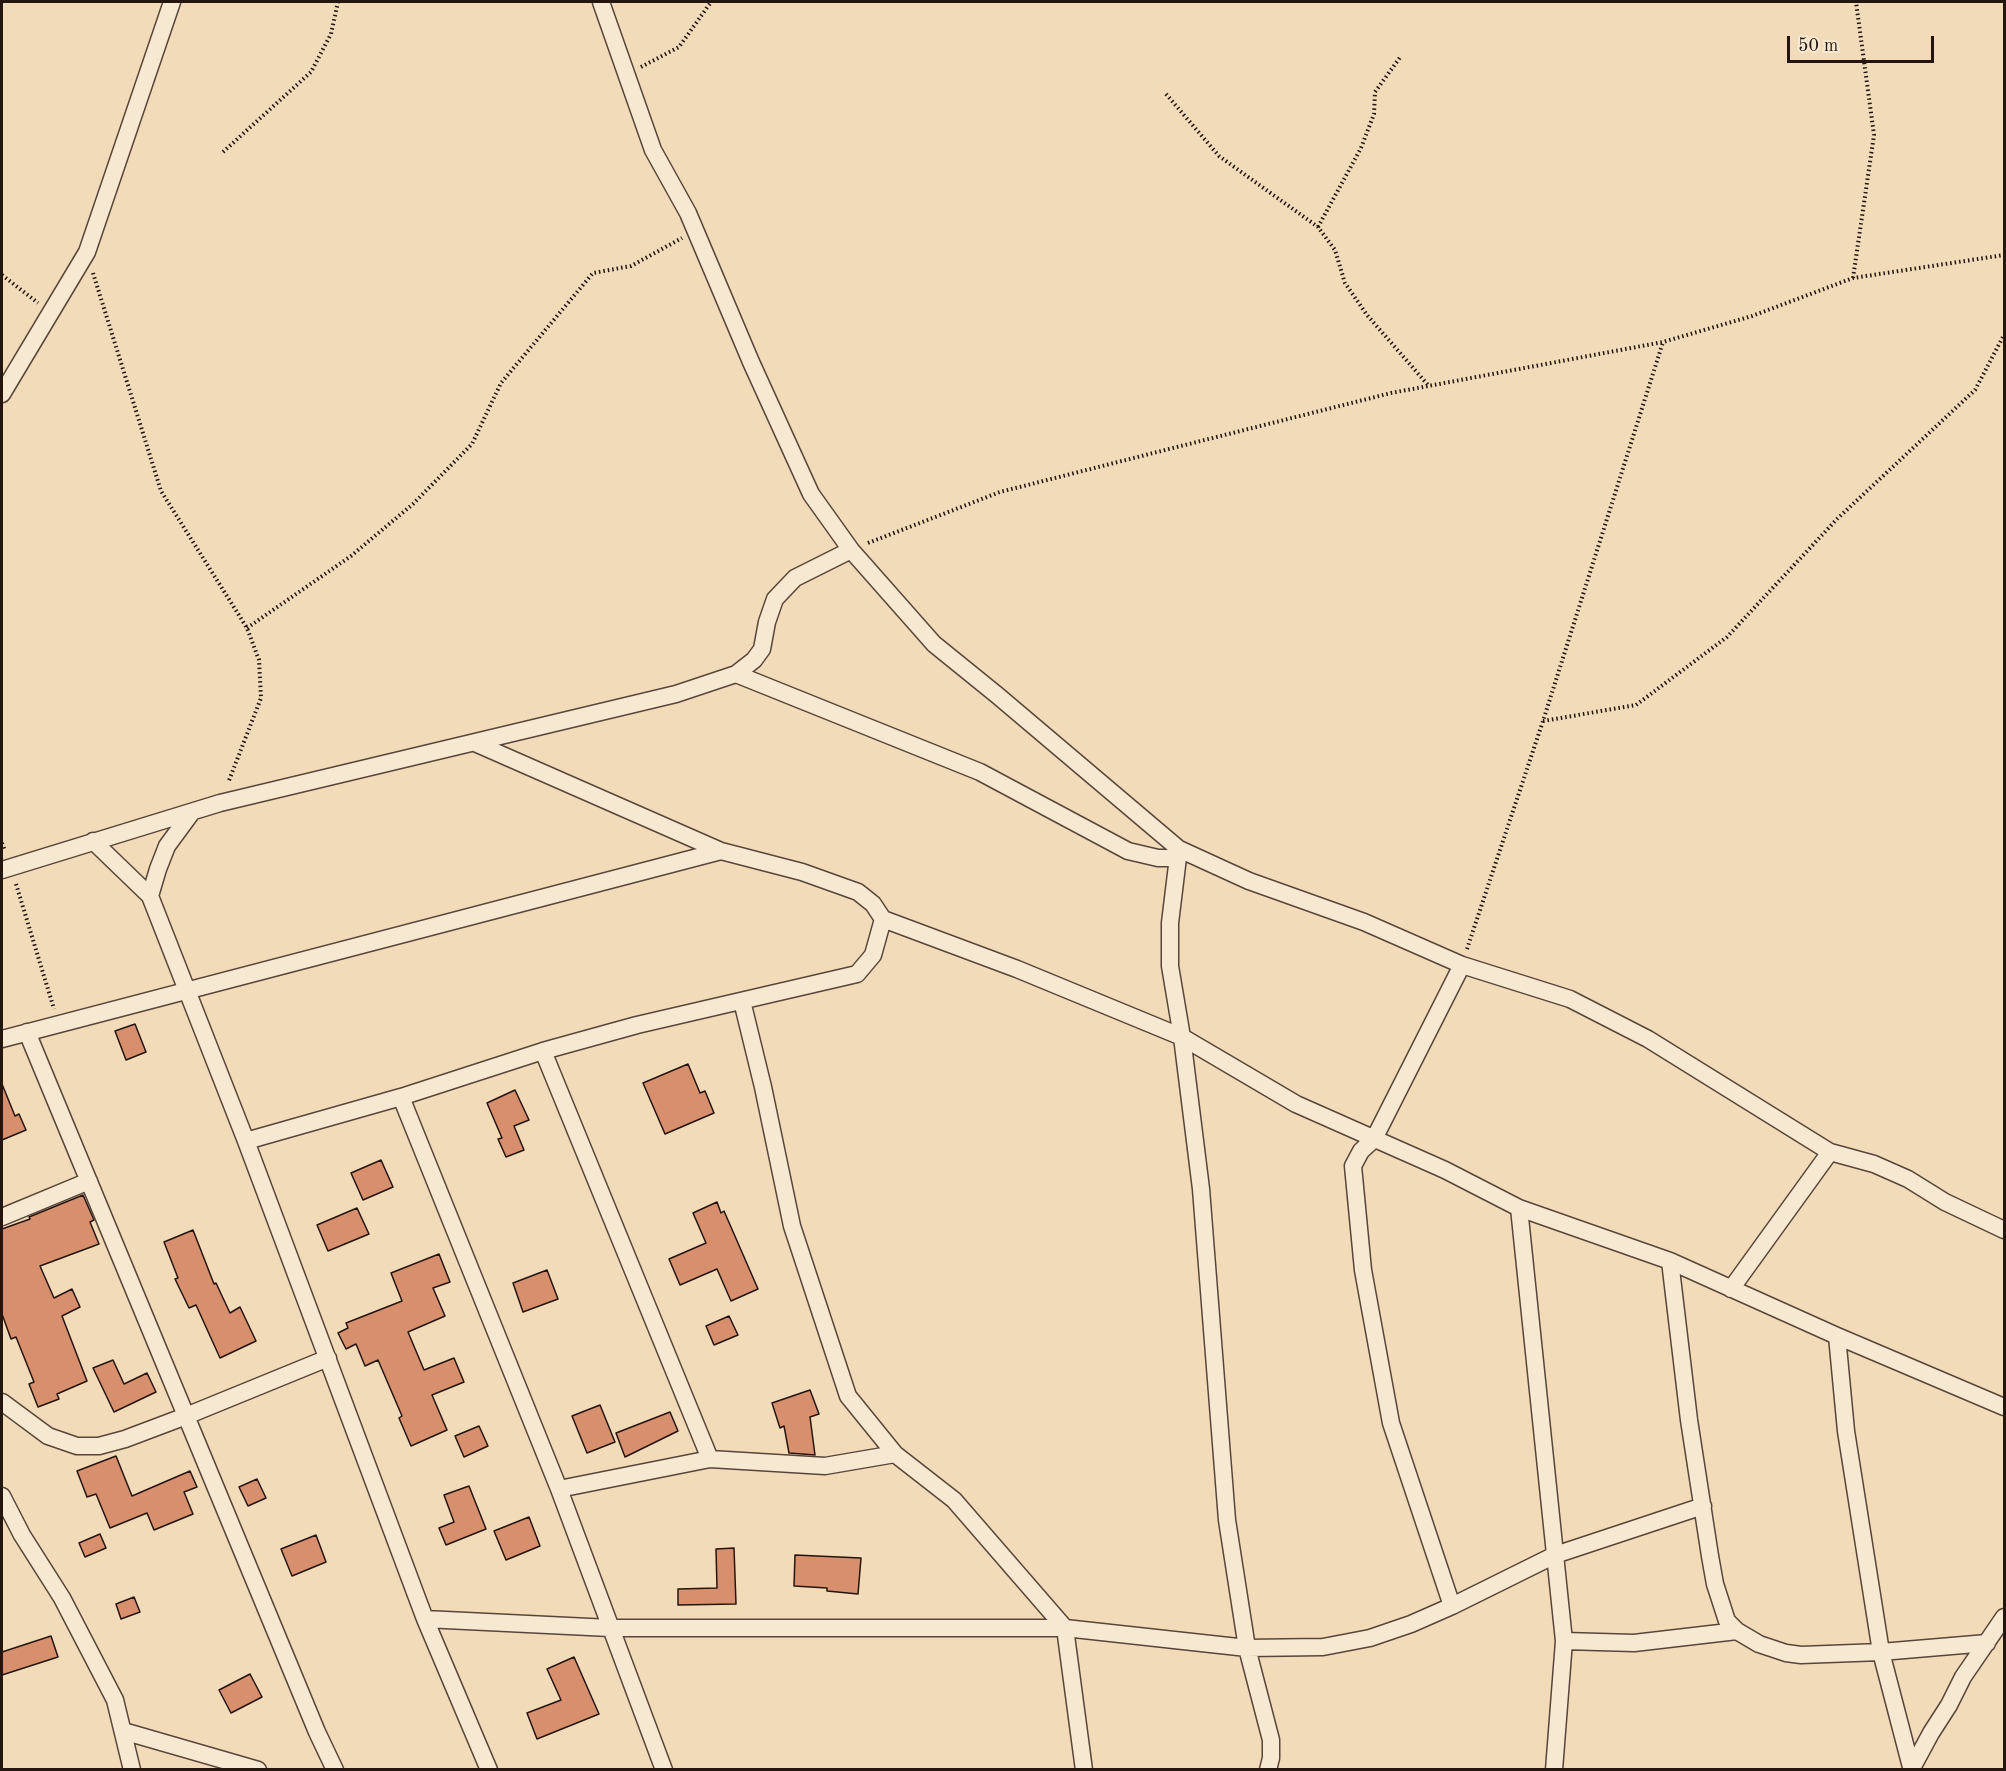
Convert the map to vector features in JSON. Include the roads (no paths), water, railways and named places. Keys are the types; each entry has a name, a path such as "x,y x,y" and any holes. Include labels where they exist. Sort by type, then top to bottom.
{"street":[{"path":"2,394 87,252 172,2"},
{"path":"601,2 653,150 688,213 751,362 811,494 851,550 933,644 1006,703 1178,854 1364,922 1462,964 1570,999 1648,1039 1830,1152 1874,1164 1908,1179 1945,1202 2004,1230"},
{"path":"6,869 220,803 676,694 736,674 754,660 762,649 767,622 775,599 795,578 851,550"},
{"path":"736,674 980,772 1128,851 1158,858 1178,854"},
{"path":"475,743 721,851 802,872 858,892 873,904 883,919 1017,969 1182,1037 1296,1104 1445,1170 1519,1208 1670,1261 1837,1336 2004,1407"},
{"path":"150,896 167,846 192,812"},
{"path":"93,841 150,896 246,1141 425,1619 489,1770"},
{"path":"2,1039 721,851"},
{"path":"1178,854 1170,923 1170,966 1182,1037 1200,1189 1227,1520 1246,1648 1271,1740 1268,1770"},
{"path":"246,1141 401,1097 543,1051 638,1025 857,974 873,955 883,919"},
{"path":"1452,1606 1391,1423 1363,1270 1353,1166 1361,1151 1374,1139 1462,964"},
{"path":"742,1001 763,1087 792,1227 848,1396 895,1454 954,1500 1065,1628 1084,1770"},
{"path":"27,1032 317,1732 335,1770"},
{"path":"543,1051 710,1459"},
{"path":"401,1097 559,1489 664,1770"},
{"path":"1731,1289 1830,1152"},
{"path":"2,1217 89,1181"},
{"path":"1519,1208 1564,1641 1554,1770"},
{"path":"1670,1261 1689,1420 1715,1584 1727,1621 1737,1631 1759,1644 1785,1653 1801,1655 1881,1652 1987,1643"},
{"path":"1837,1336 1846,1431 1881,1652 1911,1768"},
{"path":"2,1402 48,1436 77,1446 99,1446 125,1439 186,1416 328,1358"},
{"path":"559,1489 710,1459 825,1466 895,1454"},
{"path":"2,1496 22,1535 62,1598 115,1700 132,1770"},
{"path":"425,1619 610,1628 1065,1628 1246,1648 1323,1647 1370,1638 1411,1624 1555,1555 1703,1506"},
{"path":"1911,1768 1963,1677 2004,1617"},
{"path":"1564,1641 1634,1643 1737,1631"},
{"path":"123,1731 258,1770"}]}
